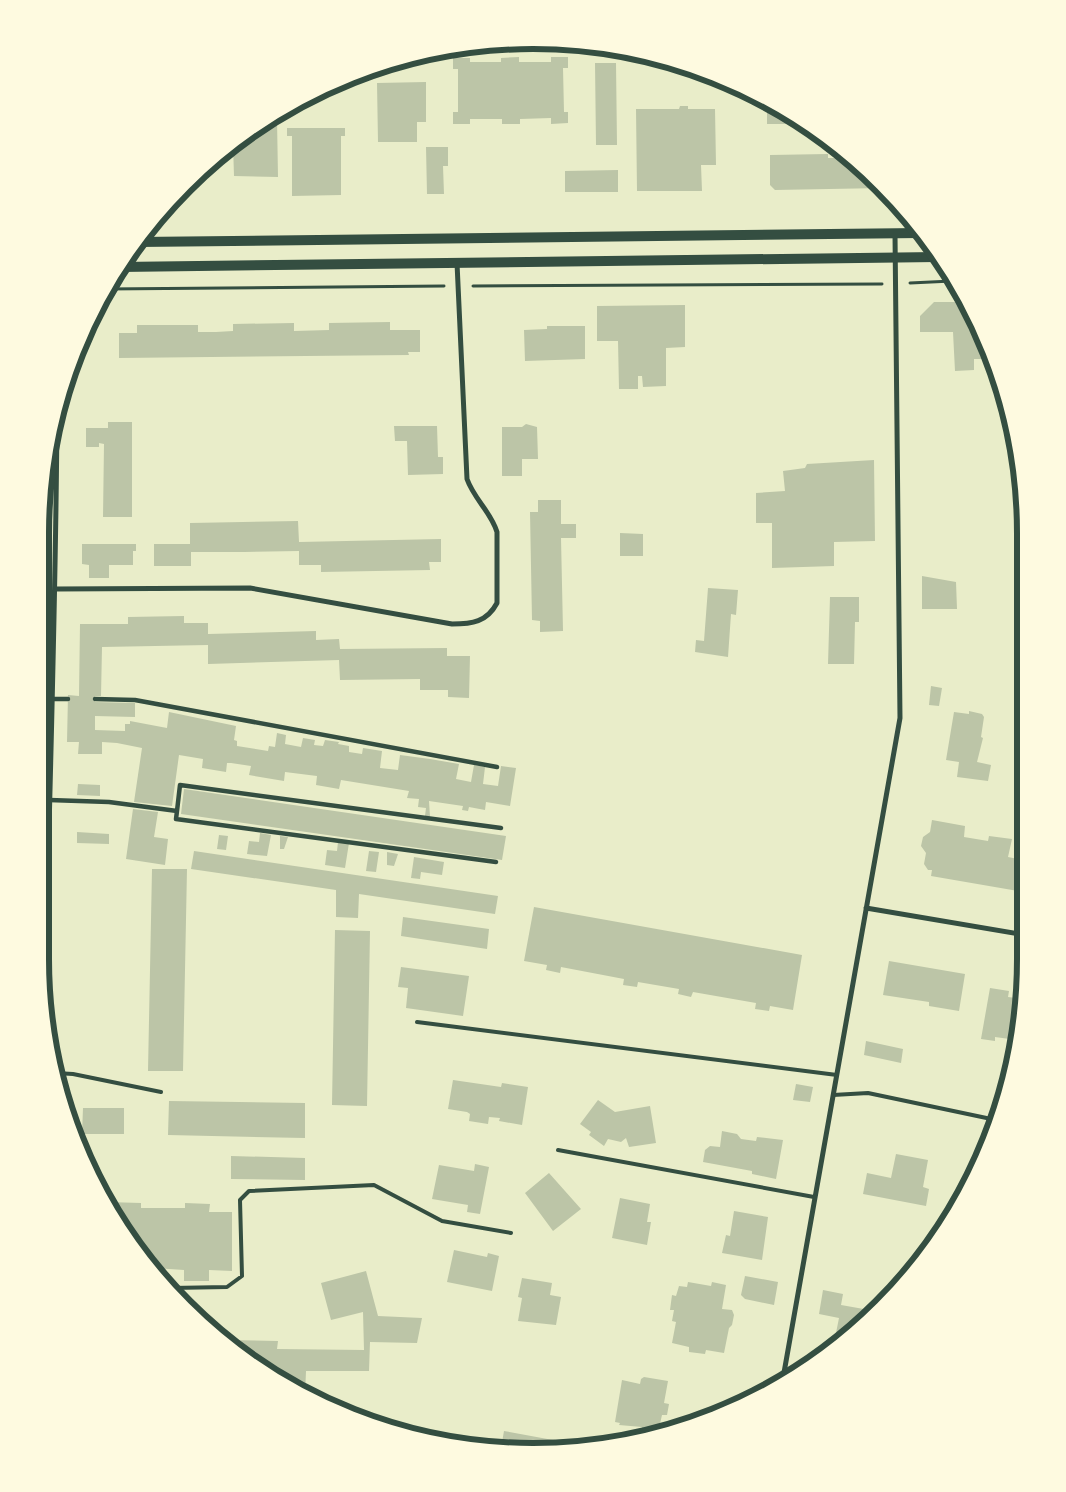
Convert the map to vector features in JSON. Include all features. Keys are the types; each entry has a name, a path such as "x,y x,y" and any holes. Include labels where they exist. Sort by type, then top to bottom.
{"main road":[{"path":"146,242 755,233 913,233"},
{"path":"128,267 932,258"}],"street":[{"path":"784,1373 900,718 895,234"},
{"path":"56,589 250,588 452,624 467,624 485,618 492,612 497,603 498,532 494,521 471,489 467,479 457,262"},
{"path":"57,446 56,589 49,800 109,802 177,811"},
{"path":"51,699 68,699"},
{"path":"95,699 136,700 497,767"},
{"path":"496,862 176,819 180,785 501,828"},
{"path":"866,908 1017,934"}],"lane":[{"path":"417,1022 837,1075"},
{"path":"63,1073 161,1092"},
{"path":"833,1095 868,1093 990,1119"},
{"path":"558,1150 814,1197"},
{"path":"178,1288 227,1287 242,1276 240,1200 249,1191 374,1185 442,1221 511,1232"}],"path":[{"path":"115,289 896,284 946,281"}],"building":[{"path":"519,57 519,62 551,62 551,57 568,57 568,68 563,68 564,112 568,112 568,123 551,124 551,118 520,119 520,124 502,124 502,119 470,119 470,124 453,124 453,112 458,112 458,69 453,69 453,58 470,58 470,62 501,62 501,58"},
{"path":"595,63 616,63 617,145 596,145"},
{"path":"426,82 426,122 417,122 417,142 378,142 377,83"},
{"path":"680,106 688,106 688,109 715,109 716,165 701,165 702,191 637,191 636,109 679,109"},
{"path":"767,110 792,124 767,124"},
{"path":"277,122 278,177 234,176 233,153"},
{"path":"287,128 345,128 345,136 341,136 341,195 292,196 292,136 287,136"},
{"path":"426,147 448,147 448,166 443,166 444,194 427,194"},
{"path":"828,154 828,158 839,158 872,188 775,190 770,185 770,155"},
{"path":"618,170 618,192 565,192 565,171"},
{"path":"934,302 958,302 985,359 974,359 974,370 955,371 953,332 920,332 920,316"},
{"path":"685,305 685,347 666,348 666,386 643,387 642,376 638,376 638,389 619,389 618,341 597,341 597,306"},
{"path":"390,322 390,330 420,330 420,352 408,352 409,355 119,358 119,333 137,333 137,325 198,325 198,332 216,332 233,331 233,324 294,323 294,331 329,330 329,323"},
{"path":"547,326 585,326 585,359 525,361 524,330 547,329"},
{"path":"108,422 132,422 132,517 103,517 104,444 99,443 99,447 86,447 86,428 108,428"},
{"path":"526,424 537,427 538,459 522,459 522,476 502,476 502,427 522,427"},
{"path":"394,426 437,426 438,457 443,457 443,474 408,475 407,441 395,441"},
{"path":"874,460 875,541 834,542 834,566 772,568 772,523 756,523 756,493 785,491 783,471 805,468 807,464"},
{"path":"538,500 561,500 561,524 576,524 576,538 561,538 563,631 540,632 540,621 532,620 530,512 538,512"},
{"path":"298,521 299,542 441,539 441,562 429,562 430,570 321,572 321,565 299,565 299,551 191,552 191,566 154,566 154,544 190,544 190,523"},
{"path":"620,533 643,534 643,556 620,556"},
{"path":"82,544 136,544 136,551 133,551 133,565 109,565 109,578 89,578 89,565 82,564"},
{"path":"922,576 956,582 957,609 922,609"},
{"path":"708,588 738,590 736,615 731,614 728,657 695,652 696,640 704,641"},
{"path":"830,597 859,597 859,622 855,622 854,664 828,664"},
{"path":"184,616 184,623 208,623 208,634 316,631 316,640 339,639 340,649 447,648 447,656 470,656 469,698 448,697 448,690 420,690 420,679 340,680 339,660 208,664 208,645 102,647 101,696 95,696 95,702 135,703 135,717 95,716 95,730 125,731 125,724 130,724 130,721 167,728 169,712 236,726 234,740 237,741 237,746 268,751 269,746 275,747 277,733 286,735 285,744 301,747 303,738 315,740 314,745 323,746 325,740 339,742 338,744 349,746 349,752 362,754 363,748 382,751 380,768 398,770 400,755 430,759 459,764 456,779 471,782 474,765 485,767 483,784 498,786 501,766 516,768 510,806 486,802 485,810 469,807 468,811 462,810 463,806 429,801 430,817 425,816 426,808 418,807 419,799 407,798 409,791 341,780 339,789 316,785 317,776 285,772 284,781 249,775 251,766 231,763 227,763 226,772 202,768 203,759 179,755 172,806 134,802 142,748 102,742 102,754 78,754 79,742 67,742 68,695 79,696 80,624 128,624 128,617"},
{"path":"931,686 942,688 939,706 929,705"},
{"path":"969,711 982,714 984,717 981,737 983,738 977,762 991,765 988,781 957,777 959,762 946,760 954,712 969,714"},
{"path":"78,784 100,785 100,796 77,795"},
{"path":"184,789 506,836 502,860 181,814"},
{"path":"133,809 158,812 154,837 168,839 165,865 126,859"},
{"path":"932,820 965,826 964,837 988,841 989,836 1012,839 1008,857 1017,859 1017,891 931,876 932,870 928,870 924,864 926,853 921,846 923,837 930,832"},
{"path":"77,832 109,834 109,844 77,843"},
{"path":"260,833 271,835 267,856 247,854 249,841 259,842"},
{"path":"219,835 228,836 226,850 217,849"},
{"path":"280,836 288,837 284,849 280,849"},
{"path":"338,842 349,843 345,868 325,865 327,850 337,851"},
{"path":"194,851 498,896 495,914 359,894 358,918 336,917 336,890 191,869"},
{"path":"369,851 379,852 376,872 366,871"},
{"path":"387,852 398,854 394,866 387,865"},
{"path":"414,857 444,862 442,875 421,872 420,879 411,878"},
{"path":"152,869 187,869 183,1071 148,1071"},
{"path":"534,907 802,955 793,1010 770,1006 769,1011 755,1009 756,1003 693,992 691,997 678,994 679,989 638,982 637,987 623,985 624,979 561,967 560,973 546,970 547,965 524,961"},
{"path":"403,917 489,929 487,949 401,936"},
{"path":"335,930 370,931 367,1106 332,1105"},
{"path":"889,961 965,974 959,1011 929,1006 929,1002 883,995"},
{"path":"401,967 469,976 463,1016 406,1008 408,988 398,987"},
{"path":"990,988 1009,991 1008,997 1015,998 1010,1039 995,1037 995,1041 981,1039"},
{"path":"866,1041 903,1049 901,1063 864,1055"},
{"path":"453,1080 501,1087 502,1083 528,1087 522,1125 499,1121 500,1118 489,1117 488,1124 469,1121 470,1114 467,1112 448,1109"},
{"path":"796,1084 813,1087 810,1102 793,1100"},
{"path":"598,1100 615,1112 650,1106 656,1143 629,1147 626,1138 621,1142 608,1139 604,1146 589,1135 591,1132 580,1124"},
{"path":"169,1101 305,1103 305,1138 168,1135"},
{"path":"83,1108 124,1108 124,1134 82,1134"},
{"path":"722,1131 737,1134 741,1139 756,1141 757,1137 783,1140 776,1179 752,1174 752,1171 703,1162 705,1150 710,1146 720,1147"},
{"path":"896,1154 928,1160 923,1187 929,1189 926,1206 863,1194 867,1173 891,1178"},
{"path":"231,1156 305,1158 305,1180 231,1179"},
{"path":"475,1164 489,1167 480,1214 467,1212 468,1205 432,1199 439,1165 474,1171"},
{"path":"549,1173 581,1209 553,1231 525,1193"},
{"path":"620,1198 650,1204 647,1222 651,1222 647,1245 612,1238"},
{"path":"115,1202 141,1203 141,1208 185,1208 185,1203 210,1204 209,1212 232,1212 232,1271 209,1270 209,1281 184,1281 184,1270 161,1268 130,1228"},
{"path":"734,1211 768,1217 762,1260 722,1253 726,1235 730,1236"},
{"path":"454,1250 487,1257 488,1253 499,1256 492,1291 447,1282"},
{"path":"366,1271 378,1316 422,1318 417,1343 370,1342 369,1371 306,1371 305,1386 264,1362 235,1340 278,1341 277,1349 364,1350 363,1312 331,1320 321,1283"},
{"path":"745,1276 778,1282 774,1305 745,1299 741,1295"},
{"path":"522,1278 552,1283 550,1295 561,1297 556,1325 518,1321 522,1298 518,1297"},
{"path":"688,1282 711,1286 712,1282 726,1285 722,1309 732,1310 734,1315 732,1325 729,1328 724,1353 706,1350 705,1354 689,1352 689,1347 672,1343 676,1322 672,1321 674,1310 670,1310 672,1295 676,1296 679,1286 687,1287"},
{"path":"823,1290 843,1294 841,1305 866,1309 835,1337 839,1318 819,1314"},
{"path":"644,1377 668,1381 664,1403 669,1404 667,1415 662,1415 659,1427 641,1431 642,1427 619,1425 620,1423 615,1422 622,1380 640,1384 641,1379"},
{"path":"504,1431 564,1442 533,1443 502,1442"}]}
